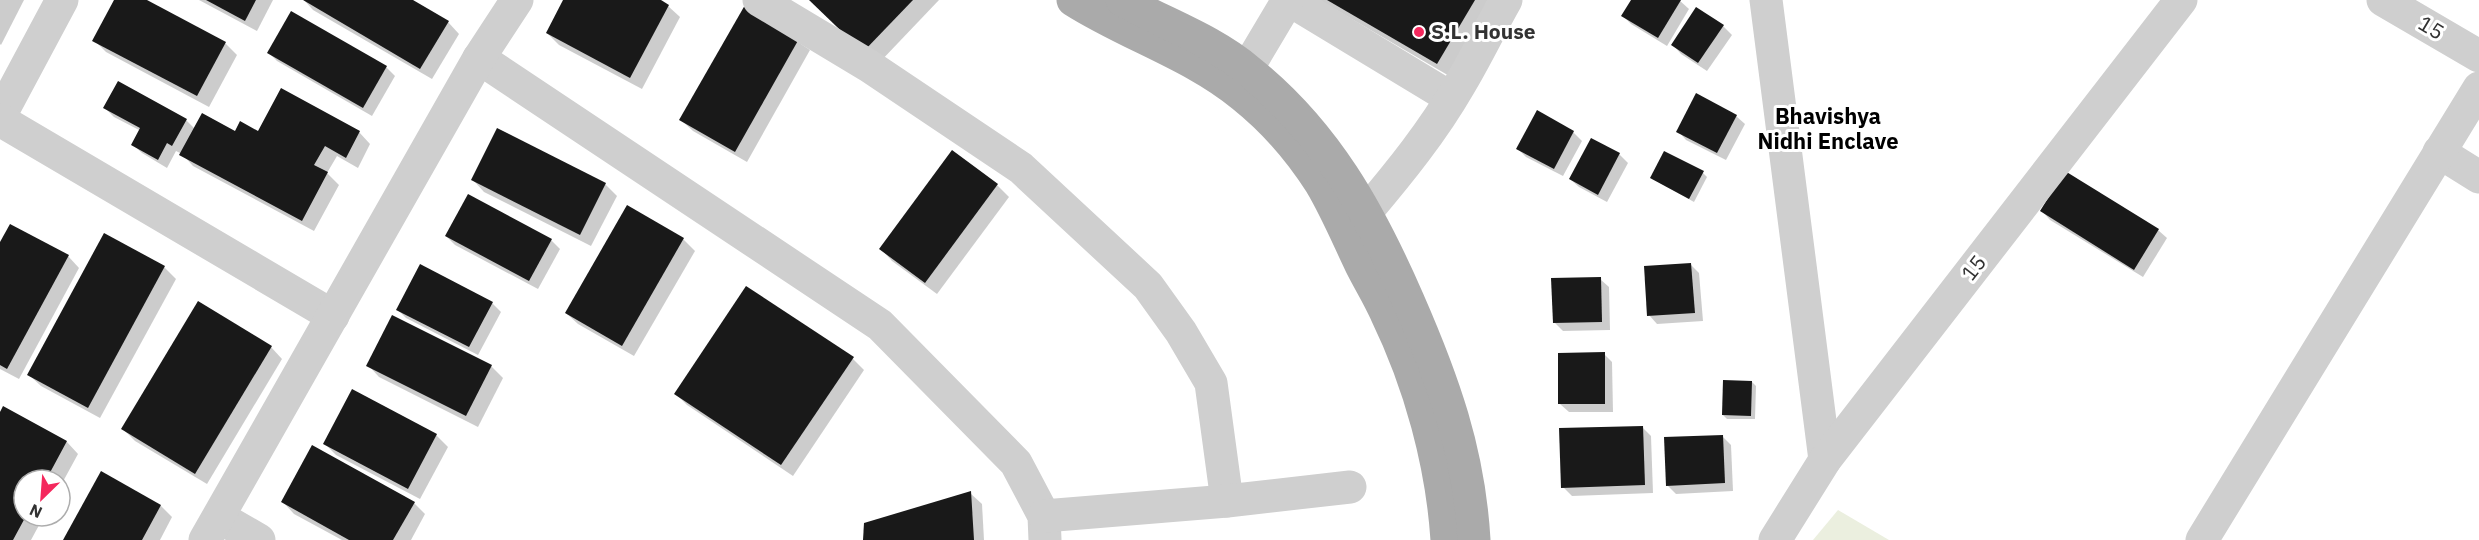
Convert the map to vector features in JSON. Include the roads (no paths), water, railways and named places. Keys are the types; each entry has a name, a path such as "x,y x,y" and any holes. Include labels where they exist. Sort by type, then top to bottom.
{"main road":[{"path":"1073,0 1140,36 1176,52 1210,72 1243,96 1272,122 1321,184 1387,314 1408,364 1425,416 1437,470 1446,540"},
{"path":"1122,0 1188,31 1247,69 1283,100 1316,136 1343,174 1386,249 1433,355 1452,409 1465,465 1474,540"}],"street":[{"path":"62,0 0,118 333,316"},
{"path":"259,540 212,529 479,58 517,0"},
{"path":"759,0 869,66 1021,168 1148,286 1181,332 1211,383 1227,501"},
{"path":"1247,69 1288,0 1451,98"},
{"path":"1366,212 1400,172 1451,98 1506,0"},
{"path":"1766,0 1825,460"},
{"name":"15","path":"1775,540 1825,460 2181,0"},
{"name":"15","path":"2384,0 2479,57"},
{"path":"479,58 880,325 1016,463 1045,528 1227,501 1350,487"},
{"path":"2202,540 2479,88"},
{"path":"2439,152 2479,177"}],"place":[{"name":"S.L. House","path":"1419,32"}],"district":[{"name":"Bhavishya Nidhi Enclave","path":"1828,128"}]}
